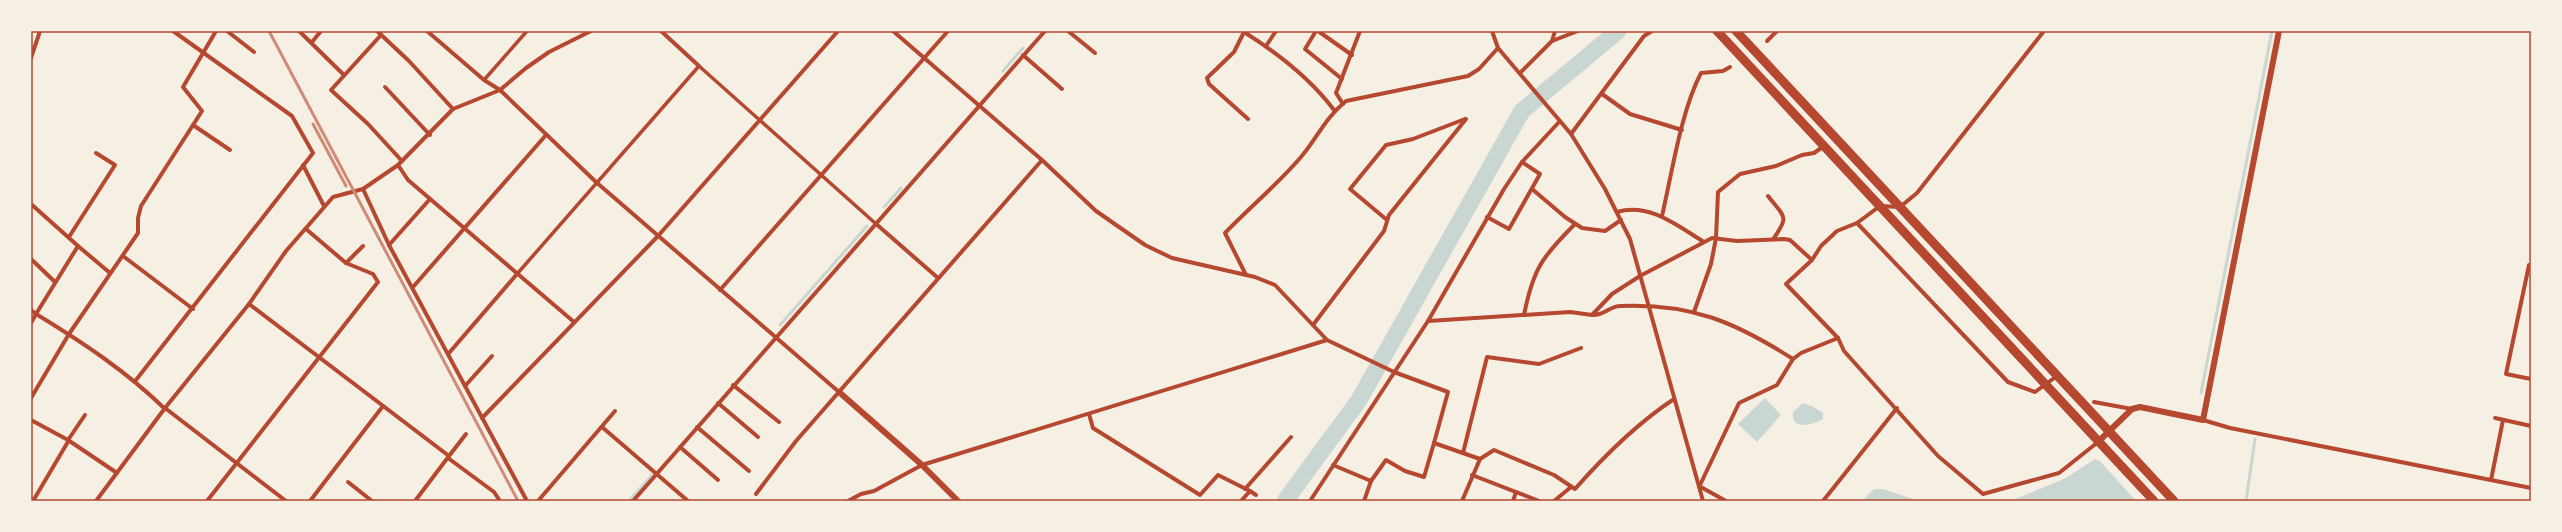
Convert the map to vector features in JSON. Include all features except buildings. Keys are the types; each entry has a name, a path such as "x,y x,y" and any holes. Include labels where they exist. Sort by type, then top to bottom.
{"highway":[{"path":"1717,31 2154,501"},
{"path":"1736,31 2174,501"}],"street":[{"path":"31,58 40,31"},
{"path":"136,380 193,309 313,153 292,116 173,31"},
{"path":"31,398 69,334 138,233 138,218 141,206 202,111 184,87 216,31"},
{"path":"227,31 254,52"},
{"path":"299,31 312,42 344,76"},
{"path":"312,42 321,31"},
{"path":"376,31 410,61 453,109"},
{"path":"484,80 527,31"},
{"path":"96,501 165,409 249,304 286,251 324,206 333,198 363,188 398,165 453,109 500,90 526,68 549,52 591,31"},
{"path":"661,31 759,120 938,278"},
{"path":"482,418 658,236 838,31"},
{"path":"893,31 1042,160 1096,211 1145,245 1192,264 1246,275 1275,285 1327,340 1364,356 1394,372 1448,392 1424,477 1405,471 1386,460 1371,481 1364,501"},
{"path":"720,290 948,31"},
{"path":"633,501 977,105 1045,31"},
{"path":"1068,31 1095,53"},
{"path":"1266,46 1276,31"},
{"path":"1342,79 1305,49 1317,31 1352,55"},
{"path":"1343,104 1336,94 1360,31"},
{"path":"1492,31 1498,48 1571,134 1617,212 1630,239 1703,501"},
{"path":"1552,41 1555,31"},
{"path":"1520,73 1552,41 1578,31"},
{"path":"1571,134 1644,36 1652,31"},
{"path":"1767,41 1777,31"},
{"path":"2044,31 1917,193 1900,207 1880,206 1857,223 1837,231 1821,246 1812,260 1786,284 1838,338 1844,351 1897,408 1938,456 1983,494 2059,473 2099,441 2132,409"},
{"path":"2203,420 2279,31"},
{"path":"429,32 484,80 500,90 596,182 922,465 958,501"},
{"path":"1248,119 1209,84 1207,78 1234,52 1243,32 1266,46 1320,90 1334,110"},
{"path":"381,35 331,90 368,124 402,161"},
{"path":"1246,275 1225,233 1266,195 1303,155 1334,110 1343,104 1373,95 1468,76 1479,69 1498,48"},
{"path":"1023,55 1062,89"},
{"path":"449,353 596,182 699,66"},
{"path":"1662,216 1682,130 1701,73 1723,71 1730,68"},
{"path":"385,87 430,134"},
{"path":"1602,94 1630,114 1682,130"},
{"path":"1313,325 1384,231 1387,220 1466,119 1413,139 1386,145 1350,189 1387,220"},
{"path":"1310,501 1428,321 1487,218 1522,162 1560,121"},
{"path":"193,125 230,150"},
{"path":"413,287 546,135"},
{"path":"1694,312 1711,264 1716,238 1718,192 1740,174 1776,166 1802,155 1814,153 1824,146"},
{"path":"69,237 115,165 96,153"},
{"path":"756,494 796,441 1042,160"},
{"path":"1487,218 1509,229 1540,174 1522,162"},
{"path":"303,165 324,206"},
{"path":"398,165 408,180 574,322"},
{"path":"363,188 389,245 449,353 527,501"},
{"path":"1532,189 1582,228 1605,231 1621,220"},
{"path":"1768,196 1784,217 1785,222 1774,238"},
{"path":"389,245 430,199"},
{"path":"31,204 110,273"},
{"path":"1617,212 1632,210 1662,216 1704,242"},
{"path":"1857,223 2008,382 2035,392 2057,376"},
{"path":"1524,316 1528,291 1540,261 1575,224"},
{"path":"207,501 378,282 374,274 346,263 306,229"},
{"path":"1592,315 1612,294 1640,276 1712,238 1737,241 1774,238 1790,240 1812,260"},
{"path":"31,323 78,246"},
{"path":"346,263 363,246"},
{"path":"122,256 193,309"},
{"path":"31,259 55,282"},
{"path":"2531,266 2529,265 2506,374 2531,379"},
{"path":"249,304 494,492 500,501"},
{"path":"1428,321 1570,312 1600,315 1618,305 1676,308 1720,319 1753,334 1793,359"},
{"path":"31,310 136,380 165,409 286,501"},
{"path":"1700,486 1739,403 1777,385 1793,359 1801,353 1838,338"},
{"path":"848,501 860,494 874,492 922,465 1327,340"},
{"path":"1463,453 1487,357 1539,364 1581,348"},
{"path":"466,386 492,356"},
{"path":"733,386 779,422"},
{"path":"1462,501 1480,459 1494,450 1554,475 1574,489 1607,453 1648,416 1674,399"},
{"path":"2094,402 2132,409 2140,407 2203,420 2230,428 2531,488"},
{"path":"718,403 758,438"},
{"path":"310,501 383,406"},
{"path":"1823,501 1897,408"},
{"path":"538,501 615,411"},
{"path":"1089,414 1093,428 1200,495 1218,475 1256,495"},
{"path":"33,501 85,415"},
{"path":"2495,418 2531,426"},
{"path":"31,427 33,420 69,440 117,473"},
{"path":"2491,480 2503,420"},
{"path":"602,427 688,501"},
{"path":"698,427 749,471"},
{"path":"415,501 466,434"},
{"path":"1245,489 1291,437"},
{"path":"1434,443 1480,459"},
{"path":"680,447 718,480"},
{"path":"1333,466 1371,481"},
{"path":"1472,475 1539,501"},
{"path":"348,482 372,501"},
{"path":"1700,486 1726,501"},
{"path":"1554,501 1571,487"},
{"path":"1241,501 1250,491"},
{"path":"1513,501 1516,492"}],"shaded area":[{"path":"1765,398 1781,415 1757,442 1738,424"},
{"path":"1803,403 1812,406 1823,413 1823,419 1804,425 1796,422 1793,418 1793,412"},
{"path":"2095,459 2100,461 2136,501 2010,501 2066,478"},
{"path":"1874,489 1883,489 1919,501 1862,501"}],"waterway":[{"path":"1285,501 1359,400 1522,111 1618,31"},
{"path":"2201,393 2272,31"},
{"path":"1003,71 1023,48"},
{"path":"884,207 901,188"},
{"path":"780,325 867,226"},
{"path":"2246,501 2255,439"},
{"path":"629,501 652,475"}],"railway":[{"path":"269,31 518,501"},
{"path":"313,124 346,186"}]}
